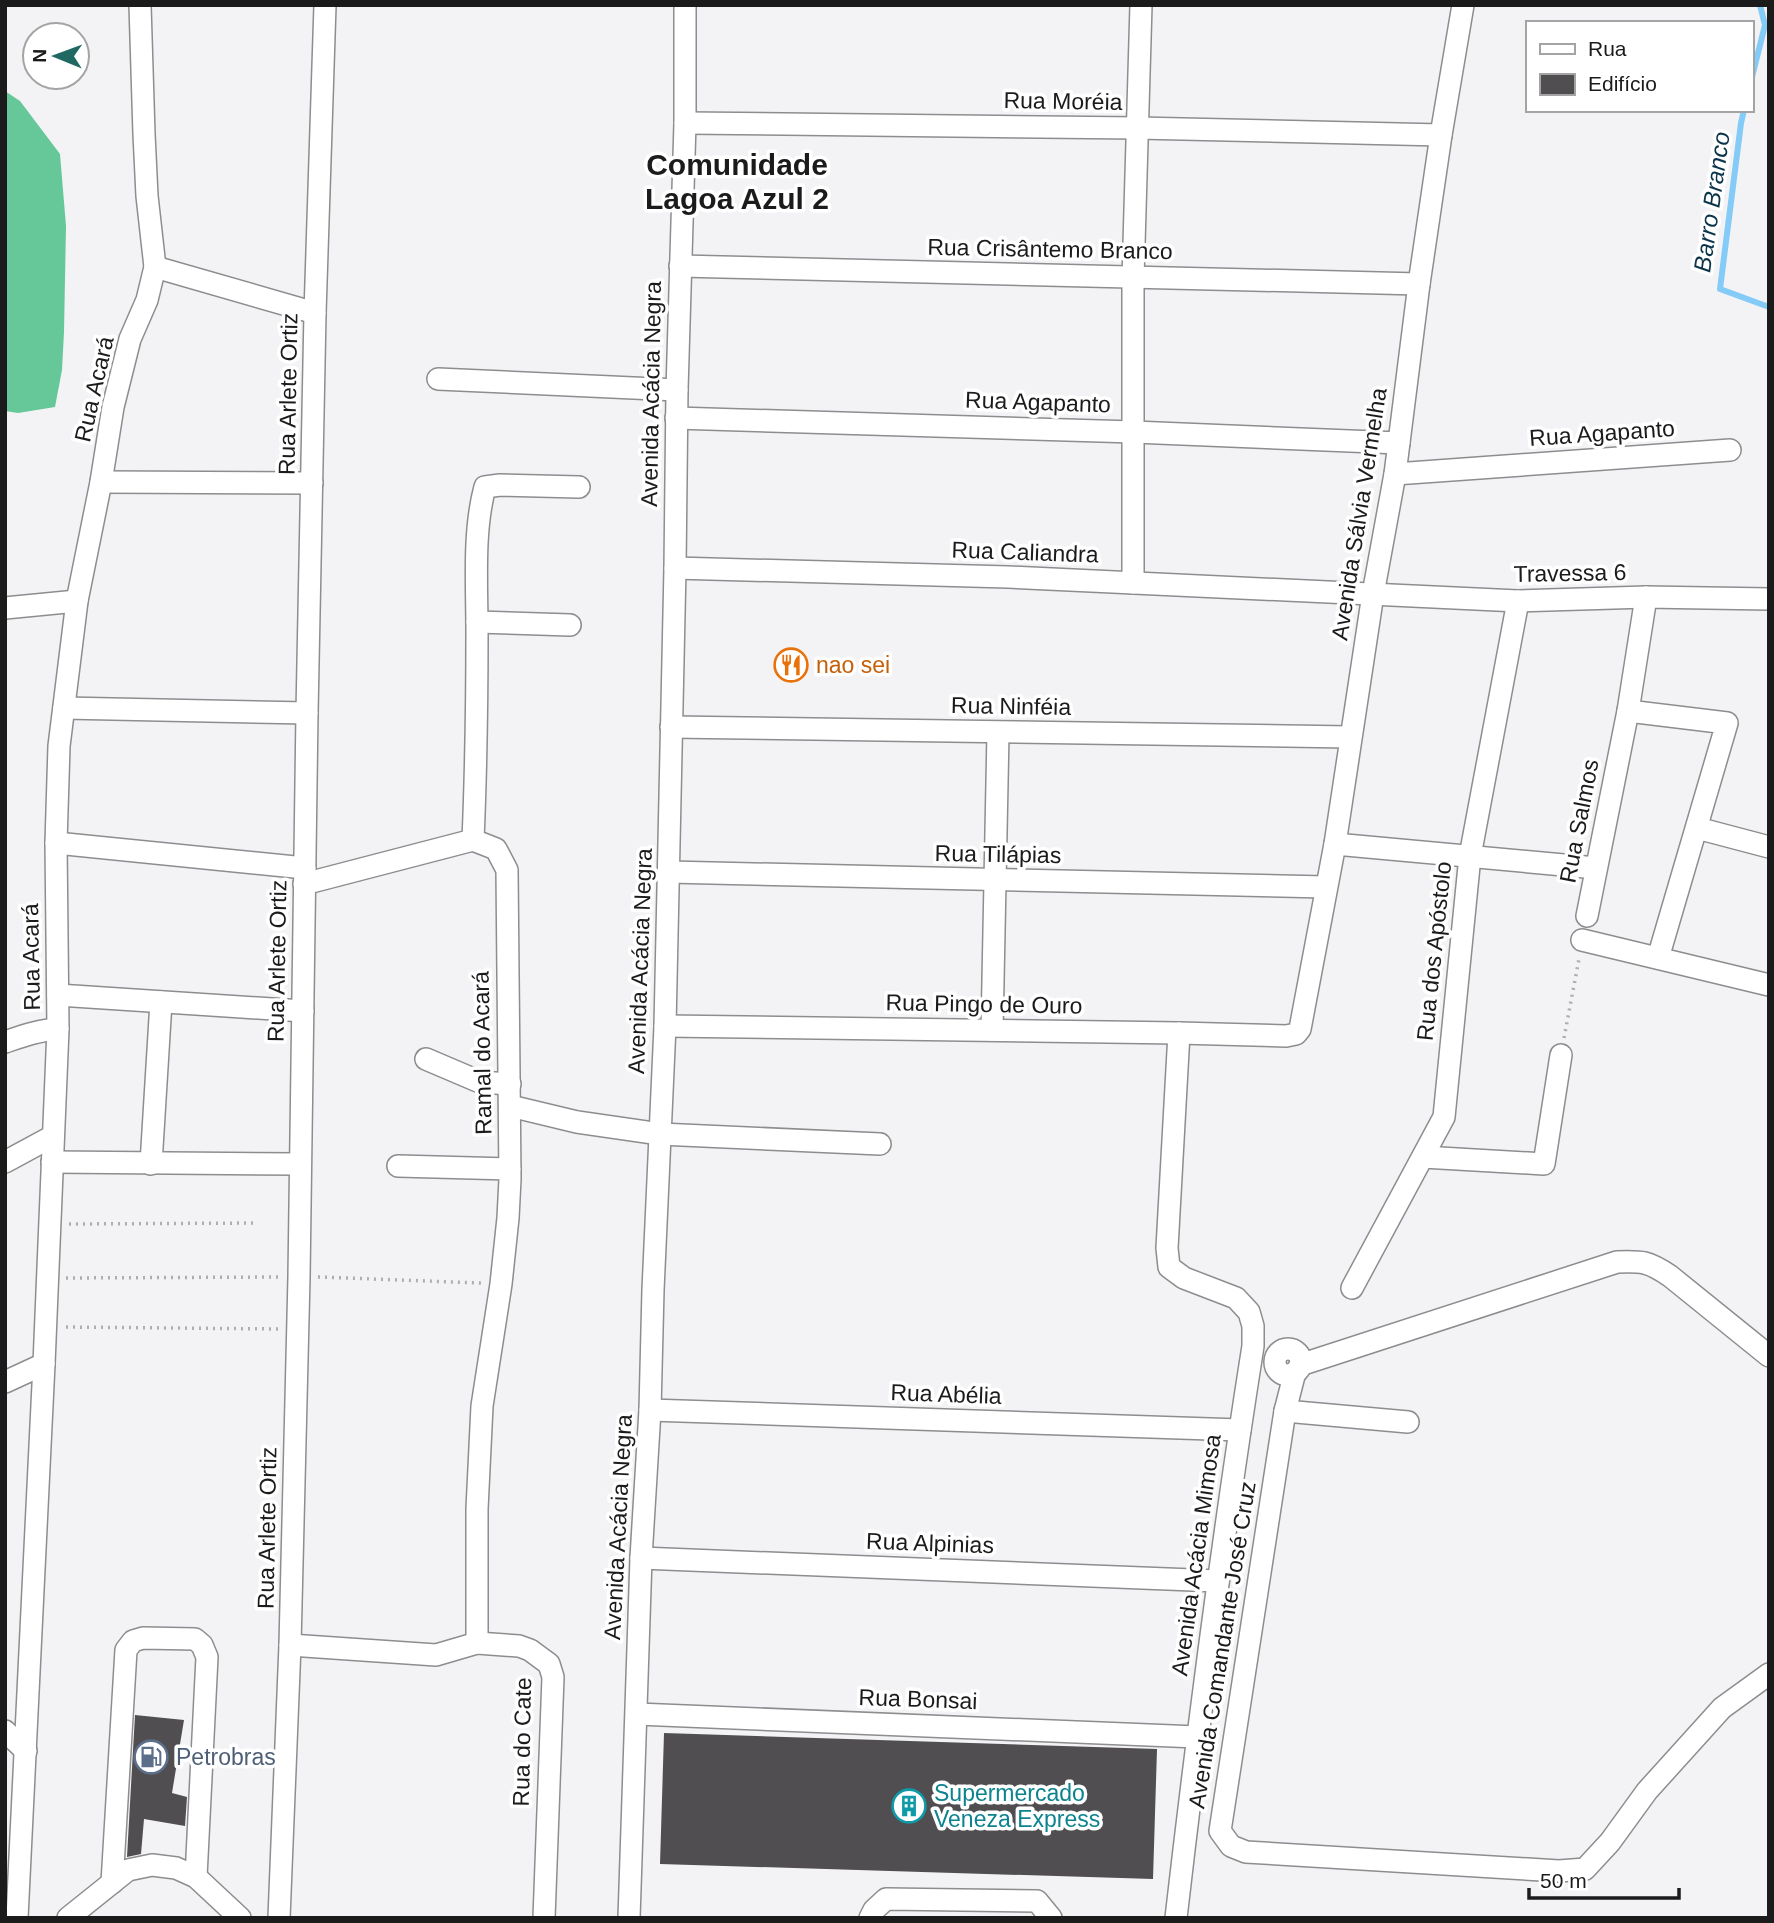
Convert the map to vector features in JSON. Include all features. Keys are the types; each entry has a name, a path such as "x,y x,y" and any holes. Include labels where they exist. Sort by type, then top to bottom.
{"street":[{"name":"Rua Acará","path":"17,1918 58,1029 55,843 59,746 77,601 102,482 113,407 130,339 146,300 155,267 147,196 140,5"},
{"name":"Rua Arlete Ortiz","path":"279,1918 290,1646 298,1329 315,313 325,5"},
{"name":"Avenida Acácia Negra","path":"629,1918 641,1558 650,1410 665,1026 676,418 685,123 685,5"},
{"path":"1133,583 1133,278 1141,5"},
{"name":"Avenida Sálvia Vermelha","path":"1300,1029 1335,844 1373,594 1395,474 1419,284 1464,5"},
{"name":"Rua Moréia","path":"685,123 1138,128 1441,135"},
{"name":"Rua Crisântemo Branco","path":"680,266 1419,284"},
{"path":"155,267 315,313"},
{"path":"438,379 677,390"},
{"name":"Rua Agapanto","path":"676,418 1399,443"},
{"name":"Rua Agapanto","path":"1395,474 1730,450"},
{"path":"102,482 312,483"},
{"path":"55,843 305,876 473,840 477,770 477,562 481,504 485,487 579,487"},
{"name":"Rua Caliandra","path":"675,568 1373,594"},
{"name":"Travessa 6","path":"1373,594 1518,601 1646,597 1769,599"},
{"name":"Rua Salmos","path":"1587,916 1628,711 1646,597"},
{"path":"5,608 77,601"},
{"name":"Rua dos Apóstolo","path":"1352,1288 1444,1117 1470,856 1518,601"},
{"path":"477,622 570,625"},
{"path":"64,708 307,713"},
{"path":"1628,711 1727,723 1658,958"},
{"name":"Rua Ninféia","path":"671,727 1350,737"},
{"path":"992,1030 998,733"},
{"path":"1697,828 1769,847"},
{"name":"Ramal do Acará","path":"473,840 496,849 507,870 510,1084 508,1218 501,1284 482,1406 477,1508 477,1643"},
{"path":"1335,844 1596,868"},
{"name":"Rua Tilápias","path":"669,872 1326,887"},
{"path":"1582,940 1769,985"},
{"path":"58,995 303,1011"},
{"path":"151,1164 161,1002"},
{"name":"Rua Pingo de Ouro","path":"665,1026 1286,1036 1296,1034 1300,1029"},
{"path":"5,1042 58,1029"},
{"name":"Avenida Acácia Mimosa","path":"1175,1918 1218,1581 1253,1346 1253,1326 1249,1312 1236,1298 1184,1278 1169,1267 1167,1248 1179,1033"},
{"path":"1423,1157 1544,1164 1561,1055"},
{"path":"426,1059 480,1082 510,1084"},
{"path":"510,1106 577,1122 660,1134 880,1144"},
{"path":"5,1162 53,1136"},
{"path":"52,1162 300,1164"},
{"path":"398,1166 510,1169"},
{"name":"Avenida Comandante José Cruz","path":"1769,1356 1670,1276 1654,1265 1640,1261 1617,1262 1298,1369 1285,1411 1220,1831 1231,1846 1246,1852 1559,1871 1585,1868 1610,1842 1647,1791 1722,1708 1769,1674"},
{"path":"5,1382 44,1364"},
{"name":"Rua Abélia","path":"650,1410 1240,1430"},
{"path":"1285,1411 1408,1422"},
{"name":"Rua Alpinias","path":"641,1558 1218,1581"},
{"path":"112,1883 126,1650 133,1641 143,1637 195,1639 202,1645 207,1657 196,1877"},
{"name":"Rua do Cate","path":"290,1646 436,1655 477,1643 519,1646 530,1650 549,1664 553,1677 544,1918"},
{"name":"Rua Bonsai","path":"637,1714 1197,1737"},
{"path":"5,1731 26,1751"},
{"path":"68,1918 128,1870 152,1865 176,1868 196,1877 240,1918"},
{"path":"870,1918 886,1899 1037,1901 1051,1918"}],"path":[{"path":"1561,1055 1582,940"},
{"path":"50,1224 258,1223"},
{"path":"48,1278 299,1276 501,1284"},
{"path":"46,1327 298,1329"}],"green space":[{"path":"5,91 20,101 60,154 66,226 62,370 55,407 18,413 5,411"}],"building":[{"name":"Petrobras","path":"135,1715 184,1720 172,1793 187,1797 185,1826 144,1819 141,1854 127,1857"},
{"name":"Supermercado Veneza Express","path":"664,1733 1157,1749 1153,1879 660,1864"}],"waterway":[{"name":"Barro Branco","path":"1753,73 1765,25 1760,5"},
{"name":"Barro Branco","path":"1744,112 1720,289 1769,307"}],"place":[{"name":"nao sei","path":"791,665"},
{"name":"Petrobras","path":"151,1757"},
{"name":"Supermercado Veneza Express","path":"909,1806"}],"district":[{"name":"Comunidade Lagoa Azul 2","path":"737,182"}]}
